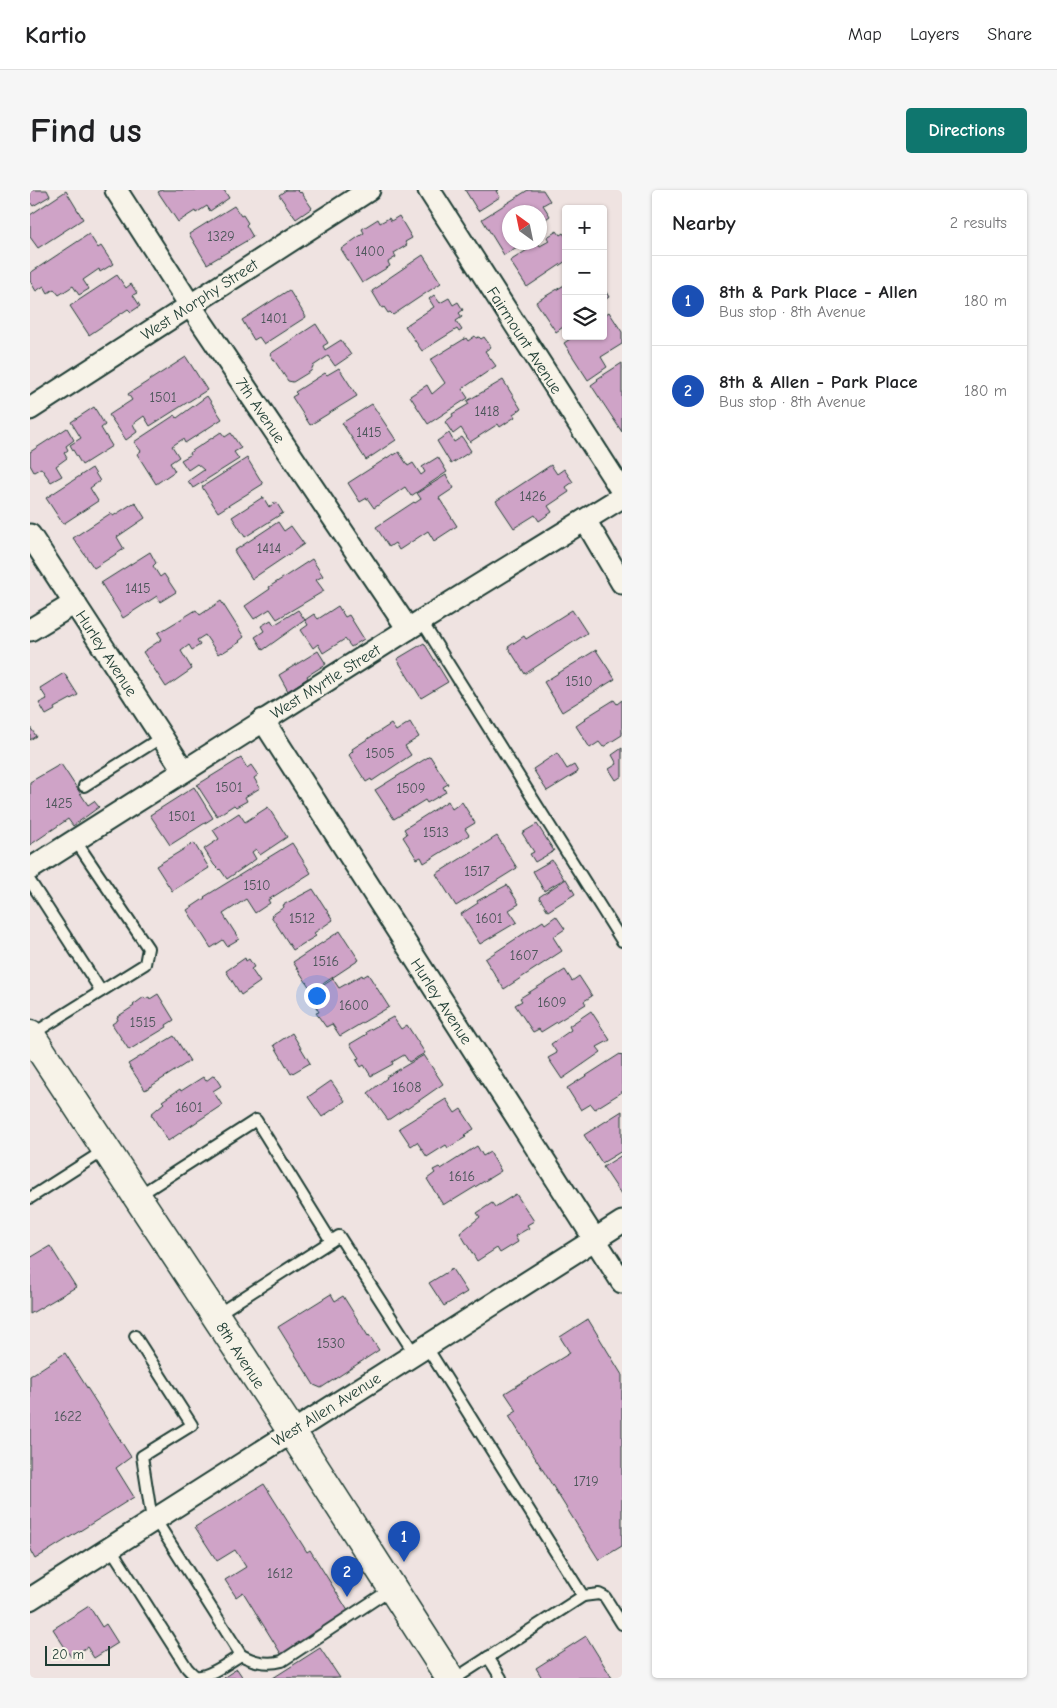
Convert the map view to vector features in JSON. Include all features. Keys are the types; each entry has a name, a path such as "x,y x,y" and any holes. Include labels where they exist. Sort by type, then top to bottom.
{"main road":[{"name":"8th Avenue","path":"30,1034 291,1431 450,1678"}],"street":[{"name":"7th Avenue","path":"116,190 190,305 415,624"},
{"name":"West Morphy Street","path":"30,409 369,190"},
{"name":"Fairmount Avenue","path":"429,190 622,490"},
{"name":"West Myrtle Street","path":"30,869 415,624 622,497"},
{"path":"585,520 622,583"},
{"name":"Hurley Avenue","path":"30,535 184,771"},
{"path":"30,630 75,603"},
{"name":"Hurley Avenue","path":"263,720 622,1282"},
{"name":"West Allen Avenue","path":"30,1599 291,1431 622,1222"}],"lane":[{"path":"415,624 622,941"},
{"path":"84,786 162,737"},
{"path":"30,1034 145,964 148,948 75,840"},
{"path":"30,881 102,991"},
{"path":"137,1197 256,1120 331,1241"},
{"path":"30,1198 106,1150"},
{"path":"215,1315 339,1236 420,1350 583,1596"},
{"path":"135,1336 192,1426 142,1456 153,1519 241,1655 256,1662 274,1663 282,1660 392,1588"},
{"path":"110,1547 187,1668 196,1676 203,1677 216,1672 241,1655"},
{"path":"456,1678 583,1596 599,1594 605,1597 622,1624"},
{"path":"488,1657 501,1678"}],"building":[{"path":"30,190 47,190 50,196 33,206 30,202"},
{"path":"162,190 224,190 229,198 210,211 207,206 178,222 158,192"},
{"path":"286,190 301,192 312,208 296,219 279,195"},
{"path":"465,190 499,190 496,191 500,197 478,211"},
{"path":"528,190 543,190 550,201 543,205 504,205"},
{"path":"66,191 83,219 38,248 30,237 30,215"},
{"path":"234,206 248,223 246,225 253,237 207,264 189,234"},
{"path":"502,206 502,250 512,250 504,255 482,219"},
{"path":"399,216 412,238 405,242 407,245 394,253 396,257 388,262 390,266 362,283 341,249 364,233 362,229 378,219 380,223 389,218 391,221"},
{"path":"557,231 560,235 562,234 562,264 527,287 510,261 527,250 547,250 547,242 549,241 547,237"},
{"path":"89,234 98,248 101,246 113,264 100,272 99,269 83,280 89,289 79,295 73,286 59,295 54,289 48,293 44,286 36,291 30,281 30,273"},
{"path":"423,255 441,283 393,315 390,312 388,313 384,307 382,308 372,291"},
{"path":"117,275 126,288 131,284 137,293 133,295 140,306 131,312 128,309 89,335 70,306"},
{"path":"562,286 562,328 556,332 536,302"},
{"path":"289,290 306,317 264,344 259,337 254,340 242,320"},
{"path":"434,295 440,303 449,298 453,305 458,302 463,310 459,313 462,317 456,321 462,330 459,332 457,329 422,351 405,326 434,307 429,299"},
{"path":"609,312 622,332 622,344 601,357 607,367 588,380 564,343 568,340 607,340 607,313"},
{"path":"316,324 328,343 323,346 325,350 341,340 351,355 335,366 328,356 313,366 311,371 293,382 288,381 270,354"},
{"path":"475,336 481,339 484,337 491,347 485,351 496,366 462,389 468,398 428,424 410,396 427,385 432,394 445,383 430,360 466,338 468,341"},
{"path":"186,357 207,390 150,426 144,416 133,424 137,432 126,440 109,415 132,400 128,394"},
{"path":"622,363 622,432 591,385"},
{"path":"339,368 357,396 310,425 292,397 297,394 295,392 325,373 327,375"},
{"path":"503,380 521,409 513,414 515,417 500,427 498,424 470,442 461,428 453,434 445,422 453,416 452,414 469,404 467,401"},
{"path":"207,396 222,419 185,443 183,439 172,446 179,457 170,463 175,471 156,484 137,454 141,451 134,442 175,415 177,418"},
{"path":"372,404 396,440 366,460 342,423"},
{"path":"94,407 105,425 101,428 112,446 82,465 70,445 81,438 71,422"},
{"path":"67,428 74,440 66,446 68,450 64,453 67,458 56,466 62,476 51,482 41,468 34,472 30,465 30,452"},
{"path":"221,432 225,437 231,433 241,448 234,452 239,459 193,488 188,481 204,470 197,464 188,470 181,460"},
{"path":"449,433 454,442 462,437 471,451 451,464 437,441"},
{"path":"399,452 408,466 413,463 421,475 425,472 422,467 438,457 447,472 411,496 405,487 374,508 367,498 360,502 348,483"},
{"path":"247,458 263,484 218,512 202,487"},
{"path":"551,465 557,474 564,469 573,482 566,487 569,492 548,506 552,512 539,521 535,515 514,528 496,501"},
{"path":"92,468 100,481 90,488 98,501 63,524 46,498"},
{"path":"446,475 454,488 439,498 457,526 434,541 428,531 399,550 395,543 389,547 376,527 421,499 417,493"},
{"path":"263,497 269,507 276,502 283,513 245,537 232,517"},
{"path":"135,502 145,518 117,537 124,549 94,568 73,538 111,513 113,516"},
{"path":"278,522 284,531 291,526 304,544 252,579 234,551"},
{"path":"150,552 156,563 153,566 160,577 164,574 176,592 160,602 157,596 123,618 101,583"},
{"path":"312,559 323,576 316,580 324,591 277,619 270,609 254,619 245,606 270,589 269,587"},
{"path":"221,601 244,637 240,642 218,654 205,635 197,640 200,645 192,650 189,645 181,651 192,669 166,687 143,652 162,639 158,633 196,610 200,615"},
{"path":"338,606 345,617 349,615 364,639 351,647 345,639 323,653 318,644 313,648 301,630 308,625 305,620 314,614 318,619"},
{"path":"298,610 305,620 263,650 255,637 264,631 261,626 271,620 274,625"},
{"path":"572,610 587,633 525,674 508,647 524,636 526,639"},
{"path":"424,643 448,682 421,698 397,659"},
{"path":"596,650 615,679 562,712 544,682"},
{"path":"318,651 326,664 288,691 279,675"},
{"path":"64,673 78,695 54,708 55,710 46,715 39,703 47,699 40,688"},
{"path":"614,700 617,704 622,700 622,735 603,747 599,742 590,748 576,726 585,718"},
{"path":"410,722 419,737 405,746 411,755 372,781 371,779 366,782 349,755 353,751 352,749 391,724 396,731"},
{"path":"30,727 36,736 30,740"},
{"path":"622,748 622,776 616,780 609,769 617,764 612,755"},
{"path":"557,753 567,769 574,765 578,772 547,791 533,769"},
{"path":"430,756 448,784 443,787 446,792 427,803 425,800 394,819 375,790"},
{"path":"241,758 247,768 251,765 258,775 254,778 260,788 245,797 247,801 236,807 234,805 217,816 197,785"},
{"path":"61,764 88,805 94,801 99,807 73,826 68,819 30,845 30,782"},
{"path":"194,787 213,818 170,845 150,815"},
{"path":"448,801 452,809 462,802 475,823 465,829 469,835 424,863 421,857 417,859 403,837 407,834 404,829"},
{"path":"268,807 287,837 260,855 256,849 252,852 256,859 227,879 220,869 214,865 204,849 219,839 213,830 239,813 245,822"},
{"path":"537,824 554,851 535,862 530,854 534,852 522,833"},
{"path":"497,836 517,868 456,906 436,874"},
{"path":"194,843 209,868 172,891 156,866"},
{"path":"292,843 311,873 268,900 270,903 255,913 246,899 223,914 239,939 227,946 223,940 211,948 187,910 204,897"},
{"path":"552,860 564,879 544,891 533,871"},
{"path":"566,879 575,894 548,911 539,897"},
{"path":"507,885 519,904 509,910 517,922 480,944 461,914 478,903 477,901"},
{"path":"313,889 333,920 314,933 316,936 293,950 271,916 284,907 283,905"},
{"path":"556,916 565,929 553,937 562,951 504,989 485,959 543,921 545,924"},
{"path":"340,931 359,960 312,991 293,962"},
{"path":"245,958 246,961 249,959 254,967 251,969 260,982 241,995 226,971"},
{"path":"565,970 572,981 579,976 592,996 584,1001 586,1004 541,1032 539,1029 533,1032 515,1005 522,1001 520,998"},
{"path":"368,974 389,1007 340,1036 332,1024 326,1027 316,1013 319,1012 316,1007 324,1003 316,990 333,979 339,988 362,975 363,977"},
{"path":"158,994 174,1020 166,1025 167,1027 129,1050 112,1024 118,1020 117,1017 144,997 145,999 149,997 150,999"},
{"path":"591,1011 610,1040 597,1047 601,1052 562,1079 548,1058 557,1053 551,1044 571,1030 569,1026"},
{"path":"393,1017 401,1029 407,1025 425,1053 409,1062 404,1055 392,1062 393,1064 371,1076 364,1065 361,1067 356,1059 359,1058 350,1044 367,1034 366,1032"},
{"path":"292,1033 310,1063 291,1074 274,1045"},
{"path":"174,1036 190,1061 145,1090 128,1064"},
{"path":"620,1054 622,1056 622,1092 595,1109 591,1104 581,1110 567,1088"},
{"path":"424,1055 443,1084 388,1120 368,1093 386,1077"},
{"path":"214,1075 221,1086 213,1091 222,1105 168,1141 151,1114 164,1103 162,1101 180,1089 181,1091 203,1077 206,1081"},
{"path":"331,1081 345,1101 322,1117 308,1097"},
{"path":"446,1099 455,1113 461,1109 474,1129 464,1135 466,1137 448,1148 446,1145 427,1157 417,1142 411,1146 399,1128"},
{"path":"622,1111 622,1151 602,1163 584,1135"},
{"path":"477,1146 483,1156 490,1152 501,1171 443,1205 427,1179 435,1173 433,1170 439,1167 441,1169"},
{"path":"622,1155 622,1193 621,1194 603,1167"},
{"path":"516,1194 534,1221 527,1225 529,1228 515,1236 518,1242 500,1253 497,1248 477,1261 460,1233 480,1217 477,1213 492,1203 495,1207"},
{"path":"50,1246 76,1287 30,1314 30,1258"},
{"path":"452,1269 467,1292 444,1306 429,1283"},
{"path":"331,1294 335,1301 343,1296 379,1350 321,1388 314,1385 278,1327"},
{"path":"588,1319 622,1375 622,1546 599,1560 509,1416 517,1411 505,1393 570,1353 560,1337"},
{"path":"65,1353 131,1457 116,1468 134,1497 35,1559 30,1550 30,1376"},
{"path":"264,1484 307,1552 310,1550 350,1614 283,1657 243,1592 236,1597 225,1580 246,1567 235,1550 217,1561 195,1527"},
{"path":"89,1606 102,1627 106,1624 118,1643 94,1658 87,1647 71,1657 53,1629"},
{"path":"586,1636 612,1678 542,1678 536,1668"},
{"path":"320,1648 340,1678 273,1678"},
{"path":"237,1669 243,1678 223,1678 232,1672"}],"place":[{"name":"8th & Park Place - Allen","path":"404,1562"},
{"name":"8th & Allen - Park Place","path":"347,1597"}]}
